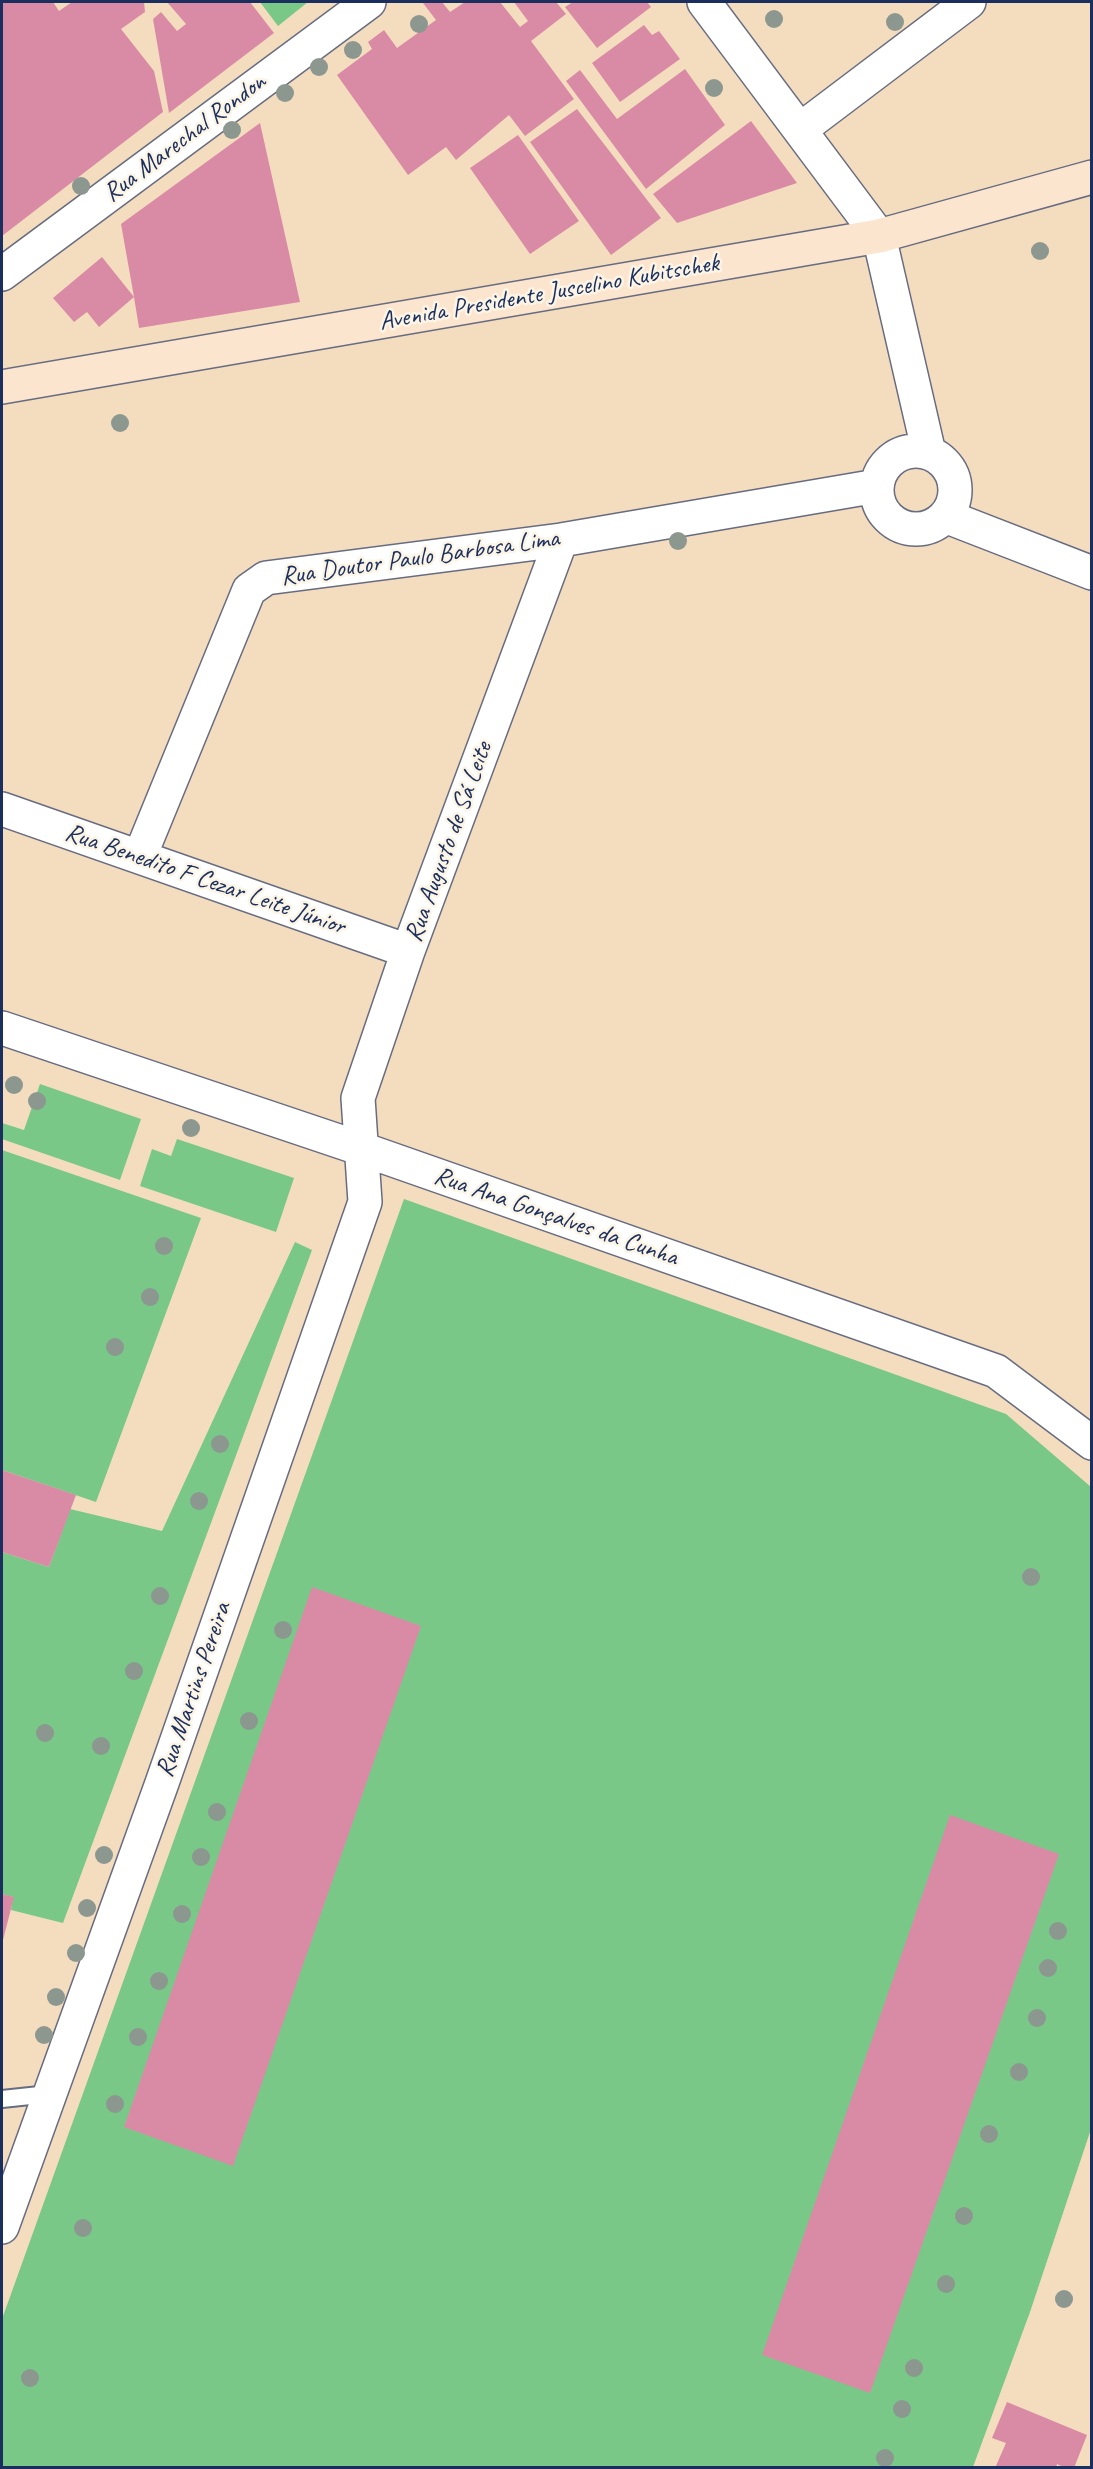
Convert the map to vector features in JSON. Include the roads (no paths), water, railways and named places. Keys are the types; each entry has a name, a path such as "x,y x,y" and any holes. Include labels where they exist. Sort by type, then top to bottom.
{"main road":[{"name":"Avenida Presidente Juscelino Kubitschek","path":"4,384 879,236 1092,177"}],"street":[{"name":"Rua Marechal Rondon","path":"2,274 369,2"},
{"path":"704,2 879,236 929,453"},
{"path":"801,129 969,2"},
{"path":"912,451 929,453 939,458 953,476 954,497 951,507 945,516 928,527 915,529 902,526 882,510 877,486 880,475 895,456 912,451"},
{"name":"Rua Doutor Paulo Barbosa Lima","path":"140,856 249,590 266,578 561,540 877,486"},
{"path":"945,516 1077,556 1092,573"},
{"name":"Rua Augusto de Sá Leite","path":"362,1149 358,1098 408,951 561,540"},
{"name":"Rua Benedito F Cezar Leite Júnior","path":"2,809 408,951"},
{"name":"Rua Ana Gonçalves da Cunha","path":"2,1028 362,1149 996,1371 1092,1443"},
{"name":"Rua Martins Pereira","path":"2,2228 162,1783 365,1202 362,1149"}],"lane":[{"path":"2,2099 49,2094"}]}
